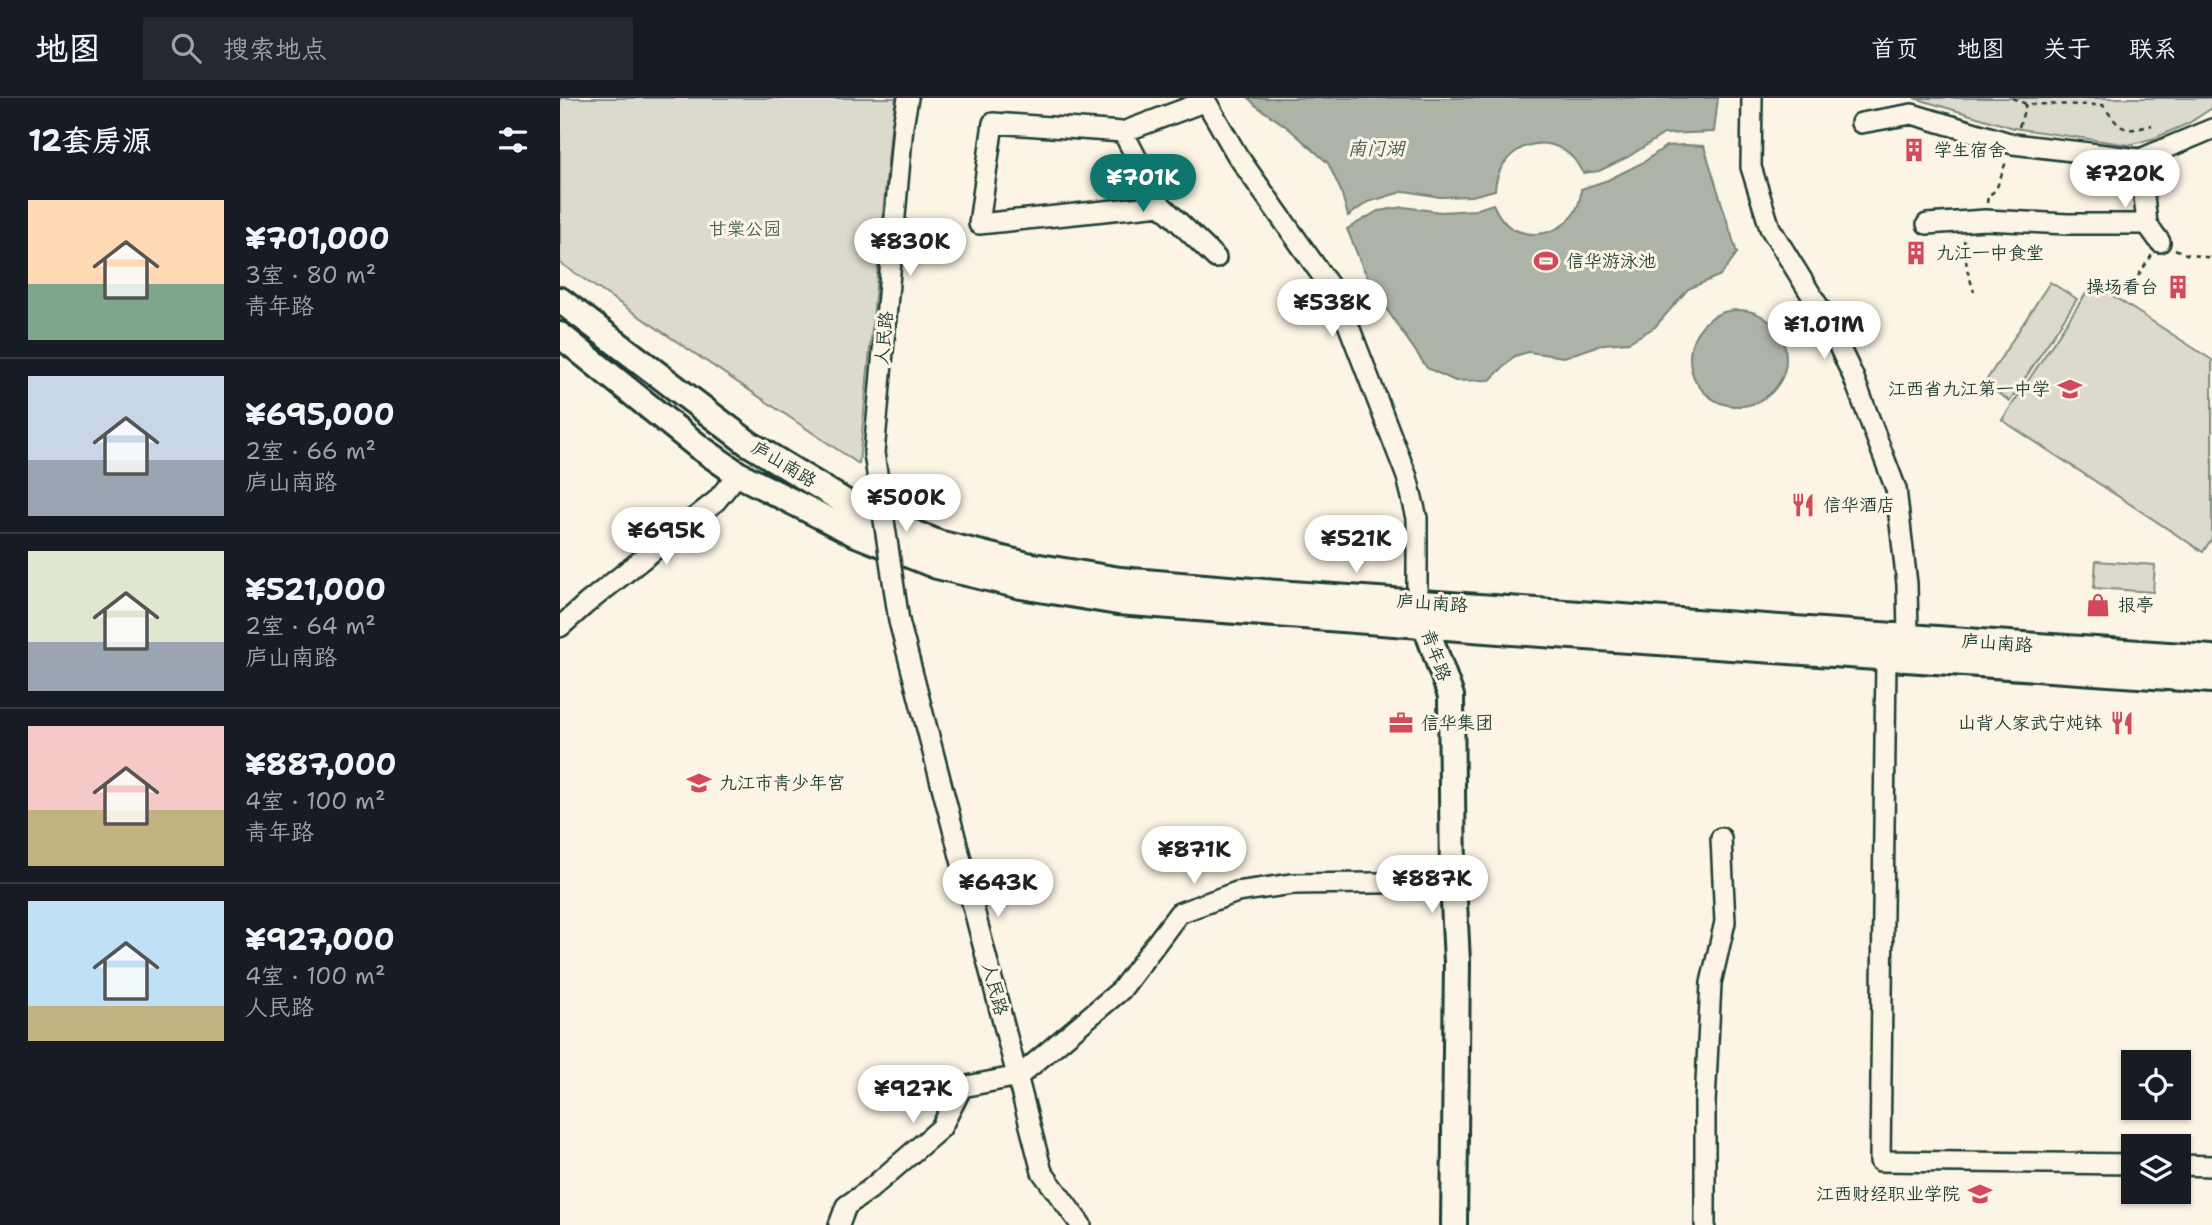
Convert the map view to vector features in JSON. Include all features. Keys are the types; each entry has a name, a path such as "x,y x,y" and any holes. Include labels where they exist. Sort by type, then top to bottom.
{"main road":[{"name":"庐山南路","path":"560,300 748,443 860,511 938,543 1027,565 1120,580 1421,614 1886,659 2212,680"},
{"name":"庐山南路","path":"560,335 699,447 737,474 853,533 913,557 937,566 1021,586 1118,601 1908,637 2212,658"},
{"name":"青年路","path":"1421,614 1451,696 1453,882 1457,962 1454,1225"}],"street":[{"name":"人民路","path":"908,98 903,126 874,453 899,621 1042,1172 1081,1225"},
{"path":"1752,98 1751,167 1770,228 1825,317 1853,376 1896,489 1906,573 1908,637"},
{"path":"1161,205 979,224 993,123 1124,132 1205,100"},
{"name":"青年路","path":"1205,100 1237,155 1338,298 1407,477 1417,518 1421,614"},
{"path":"1861,123 1912,114 2013,144 2140,159 2212,129"},
{"path":"1124,132 1161,205 1216,258"},
{"path":"2140,159 2147,224 2160,242"},
{"path":"1927,224 1985,220 2147,224"},
{"path":"560,627 716,501 737,474"},
{"path":"1886,659 1880,1161 2121,1164"},
{"path":"1705,1225 1705,1103 1711,984 1725,922 1721,838"},
{"path":"839,1225 846,1206 869,1190 941,1128 962,1087 1019,1076 1121,990 1179,913 1237,892 1292,884 1453,882"},
{"path":"2191,1165 2212,1166"}],"path":[{"path":"2012,98 2026,104 2103,105 2119,127 2133,131 2152,125"},
{"path":"1985,220 1988,196 1996,190 2026,104"},
{"path":"1962,223 1967,269 1974,292"},
{"path":"2138,276 2160,242 2186,254 2212,258"}],"green space":[{"name":"甘棠公园","path":"560,98 896,98 859,464 560,263"},
{"path":"1914,98 2212,98 2212,108 2189,123 2155,138 2129,145 2014,128"},
{"path":"2050,282 2077,299 2010,401 1984,384"},
{"path":"2093,283 2212,360 2212,538 2203,552 2002,420"},
{"path":"2096,561 2155,565 2153,592 2094,588"}],"water":[{"name":"南门湖","path":"1249,98 1718,98 1714,132 1664,134 1628,157 1599,171 1583,173 1574,159 1562,149 1549,144 1536,144 1524,147 1504,164 1495,190 1472,196 1440,197 1405,191 1368,202 1348,216 1341,191 1328,163"},
{"name":"信华游泳池","path":"1666,146 1704,146 1737,253 1721,275 1688,289 1655,327 1629,342 1604,344 1564,357 1528,352 1515,356 1490,380 1455,381 1427,368 1381,301 1363,268 1347,229 1378,211 1404,207 1441,212 1475,210 1493,204 1498,215 1513,229 1537,234 1549,232 1568,221 1575,212 1581,189 1608,180 1644,162"},
{"path":"1729,310 1747,310 1765,318 1778,331 1786,349 1783,377 1765,398 1747,406 1729,406 1711,398 1698,385 1690,367 1690,349 1698,331 1711,318"}],"place":[{"name":"学生宿舍","path":"1914,150"},
{"name":"九江一中食堂","path":"1916,253"},
{"name":"信华游泳池","path":"1546,261"},
{"name":"操场看台","path":"2178,287"},
{"name":"江西省九江第一中学","path":"2070,389"},
{"name":"信华酒店","path":"1803,505"},
{"name":"报亭","path":"2098,605"},
{"name":"信华集团","path":"1401,723"},
{"name":"山背人家武宁炖钵","path":"2122,723"},
{"name":"九江市青少年宫","path":"699,783"},
{"name":"江西财经职业学院","path":"1980,1194"}]}
